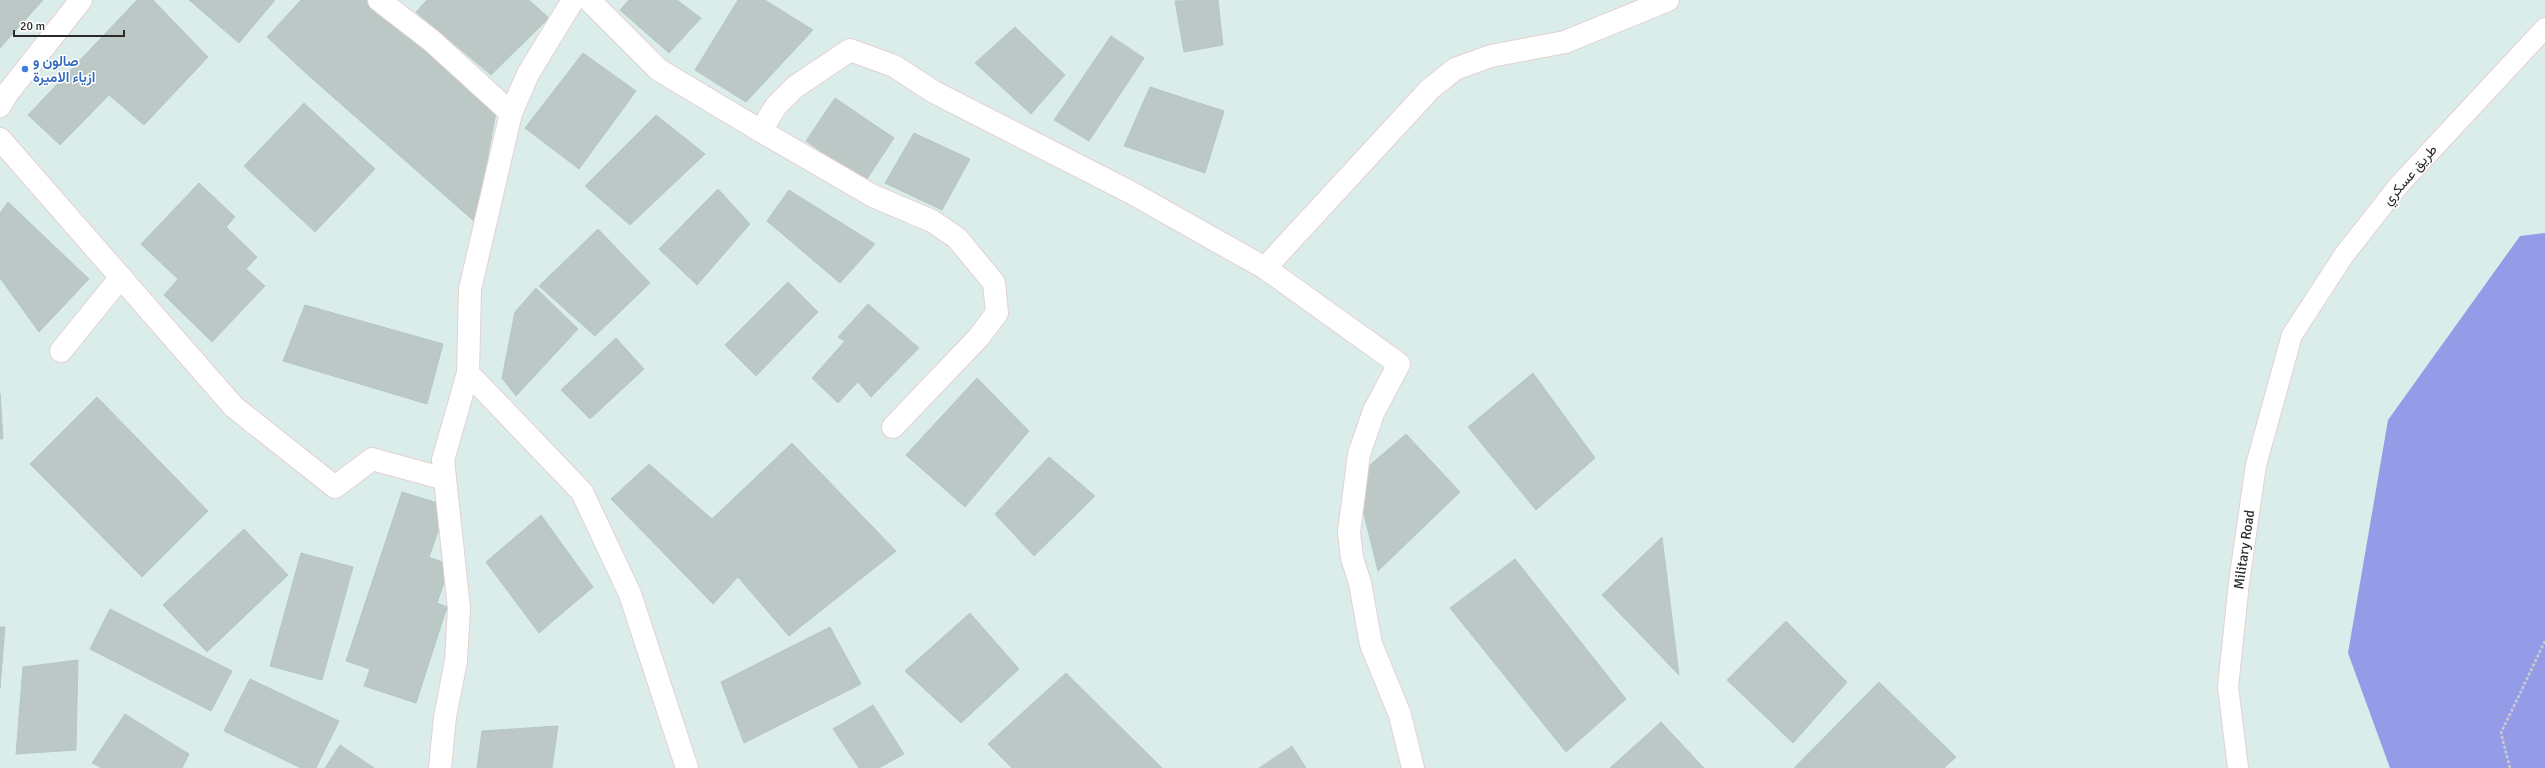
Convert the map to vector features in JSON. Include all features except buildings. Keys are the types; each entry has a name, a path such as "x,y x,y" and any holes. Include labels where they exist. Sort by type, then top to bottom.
{"street":[{"path":"0,106 7,94 81,0"},
{"path":"379,0 432,41 511,113"},
{"path":"440,768 445,717 456,661 459,608 444,460 468,373 470,289 511,113 528,74 573,0"},
{"path":"589,0 659,70 873,196 932,221 957,238 994,283 997,313 978,338 893,427"},
{"path":"1265,268 1430,89 1455,69 1491,56 1564,42 1668,0"},
{"path":"761,131 776,106 796,87 850,50 894,66 934,92 1130,192 1265,268 1400,364 1374,411 1361,447 1349,532 1352,558 1360,583 1371,644 1400,715 1413,768"},
{"path":"0,140 234,407 335,487 372,459 445,479"},
{"path":"61,351 121,277"},
{"path":"468,373 582,492 630,594 687,768"}],"lane":[{"name":"طريق عسكري","path":"2292,335 2344,255 2399,185 2545,28"},
{"name":"Military Road","path":"2238,768 2228,687 2239,582 2256,465 2292,335"}],"path":[{"path":"2510,768 2501,733 2545,641"}],"shaded area":[{"path":"2545,233 2545,768 2390,768 2348,653 2388,420 2520,236"}],"place":[{"name":"صالون و ازياء الاميرة","path":"25,69"}]}
